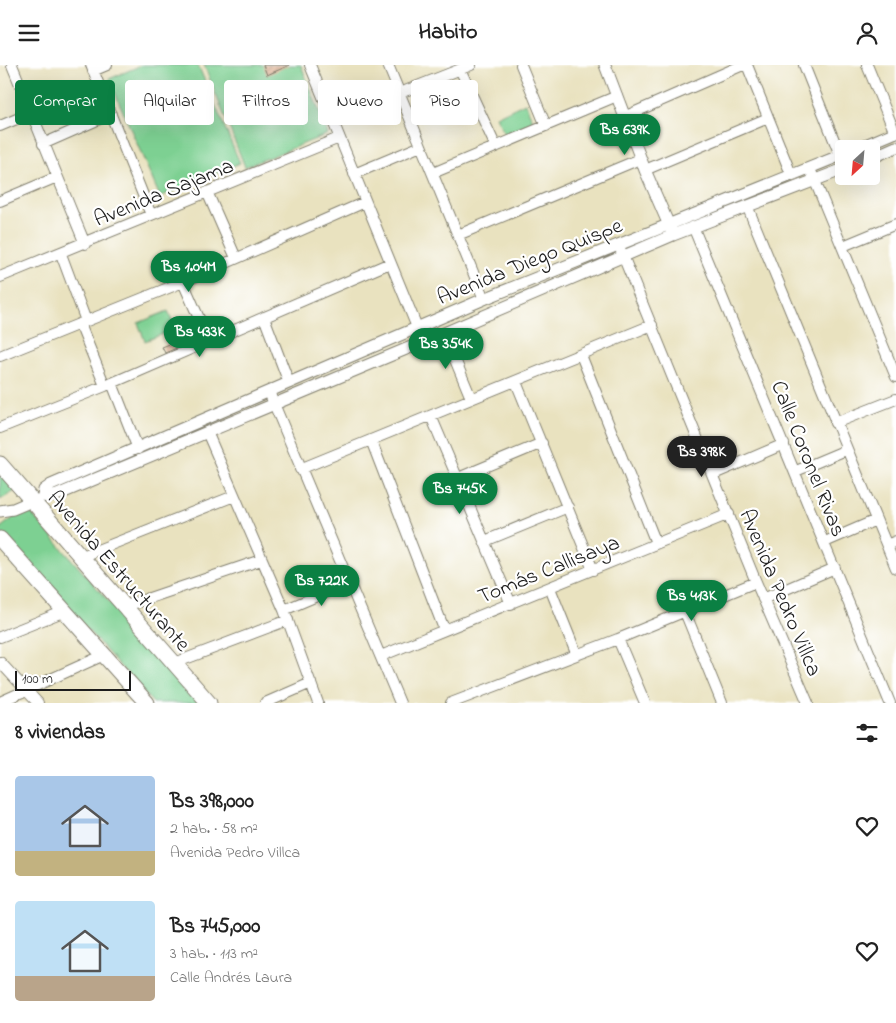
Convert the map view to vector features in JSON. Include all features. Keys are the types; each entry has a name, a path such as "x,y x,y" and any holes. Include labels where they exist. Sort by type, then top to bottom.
{"main road":[{"name":"Avenida Estructurante","path":"0,464 37,498 80,557 172,664 209,703"},
{"path":"0,539 104,655 140,701"}],"street":[{"path":"12,65 18,80"},
{"path":"97,80 92,68 107,65"},
{"path":"310,65 423,342"},
{"path":"388,65 394,80"},
{"path":"401,93 471,65"},
{"path":"521,65 546,126"},
{"path":"605,65 626,116 643,165 671,230"},
{"path":"626,116 743,65"},
{"path":"747,65 791,174"},
{"path":"804,65 836,140"},
{"path":"867,65 895,133 878,140"},
{"path":"460,69 496,147"},
{"path":"401,96 484,299"},
{"path":"433,173 618,96"},
{"path":"458,235 768,118"},
{"path":"0,126 15,120"},
{"path":"115,124 151,215"},
{"path":"36,125 85,243"},
{"path":"43,144 86,125"},
{"name":"Avenida Sajama","path":"0,277 61,254 151,215 208,194 340,138"},
{"path":"354,174 421,146"},
{"path":"880,154 896,147"},
{"name":"Avenida Diego Quispe","path":"0,511 37,498 57,495 423,342 623,257 671,230 791,174 810,169 835,158"},
{"path":"810,169 896,377"},
{"name":"Avenida Diego Quispe","path":"37,498 50,485 138,449 484,299 620,245 671,230 694,229 835,173"},
{"path":"0,201 57,177"},
{"path":"208,194 236,258"},
{"path":"0,356 83,323 365,202"},
{"path":"748,208 846,450 876,519 891,543 896,568"},
{"path":"843,246 896,224"},
{"name":"Calle Coronel Rivas","path":"694,229 796,471 890,703"},
{"name":"Avenida Pedro Villca","path":"620,245 623,257 714,474 756,582 808,703"},
{"path":"61,254 83,323 108,385 138,449"},
{"path":"0,428 108,385 390,263"},
{"path":"182,281 209,341"},
{"path":"264,317 289,383"},
{"path":"300,469 652,325"},
{"path":"444,333 471,398"},
{"path":"581,355 656,543"},
{"path":"516,382 593,569"},
{"path":"269,392 400,703"},
{"path":"835,423 896,399"},
{"path":"431,416 511,604"},
{"path":"207,432 284,610 318,703"},
{"path":"371,440 444,629"},
{"path":"458,479 542,443"},
{"path":"714,474 784,444"},
{"path":"796,471 846,450"},
{"path":"80,557 234,496"},
{"path":"485,541 568,507"},
{"name":"Tomás Callisaya","path":"381,656 729,515"},
{"path":"825,542 876,519"},
{"path":"123,607 261,559"},
{"path":"764,599 835,568"},
{"path":"284,610 350,582"},
{"path":"451,703 576,653 618,639 756,582"},
{"path":"550,588 576,653"},
{"path":"2,633 65,611"},
{"path":"685,612 722,703"},
{"path":"172,664 288,620"},
{"path":"618,639 645,703"},
{"path":"0,702 104,655"},
{"path":"0,662 38,703"},
{"path":"265,703 311,683"}],"green space":[{"path":"142,65 198,65 204,80 125,80 125,116 115,93 115,80 109,79"},
{"path":"204,65 301,65 307,80 224,80 224,115 214,90 214,80 210,80"},
{"path":"308,83 318,108 318,125 324,125 328,134 245,167 228,125 308,125"},
{"path":"214,102 240,163 160,197 129,125 214,125"},
{"path":"525,103 534,123 506,137 496,117"},
{"path":"168,311 176,329 145,341 138,323"},
{"path":"0,473 15,491 0,500"},
{"path":"26,508 199,703 153,703 0,532 0,528"}],"building":[{"path":"263,65 290,65 267,75"},
{"path":"193,335 195,340 165,353 162,347"}]}
